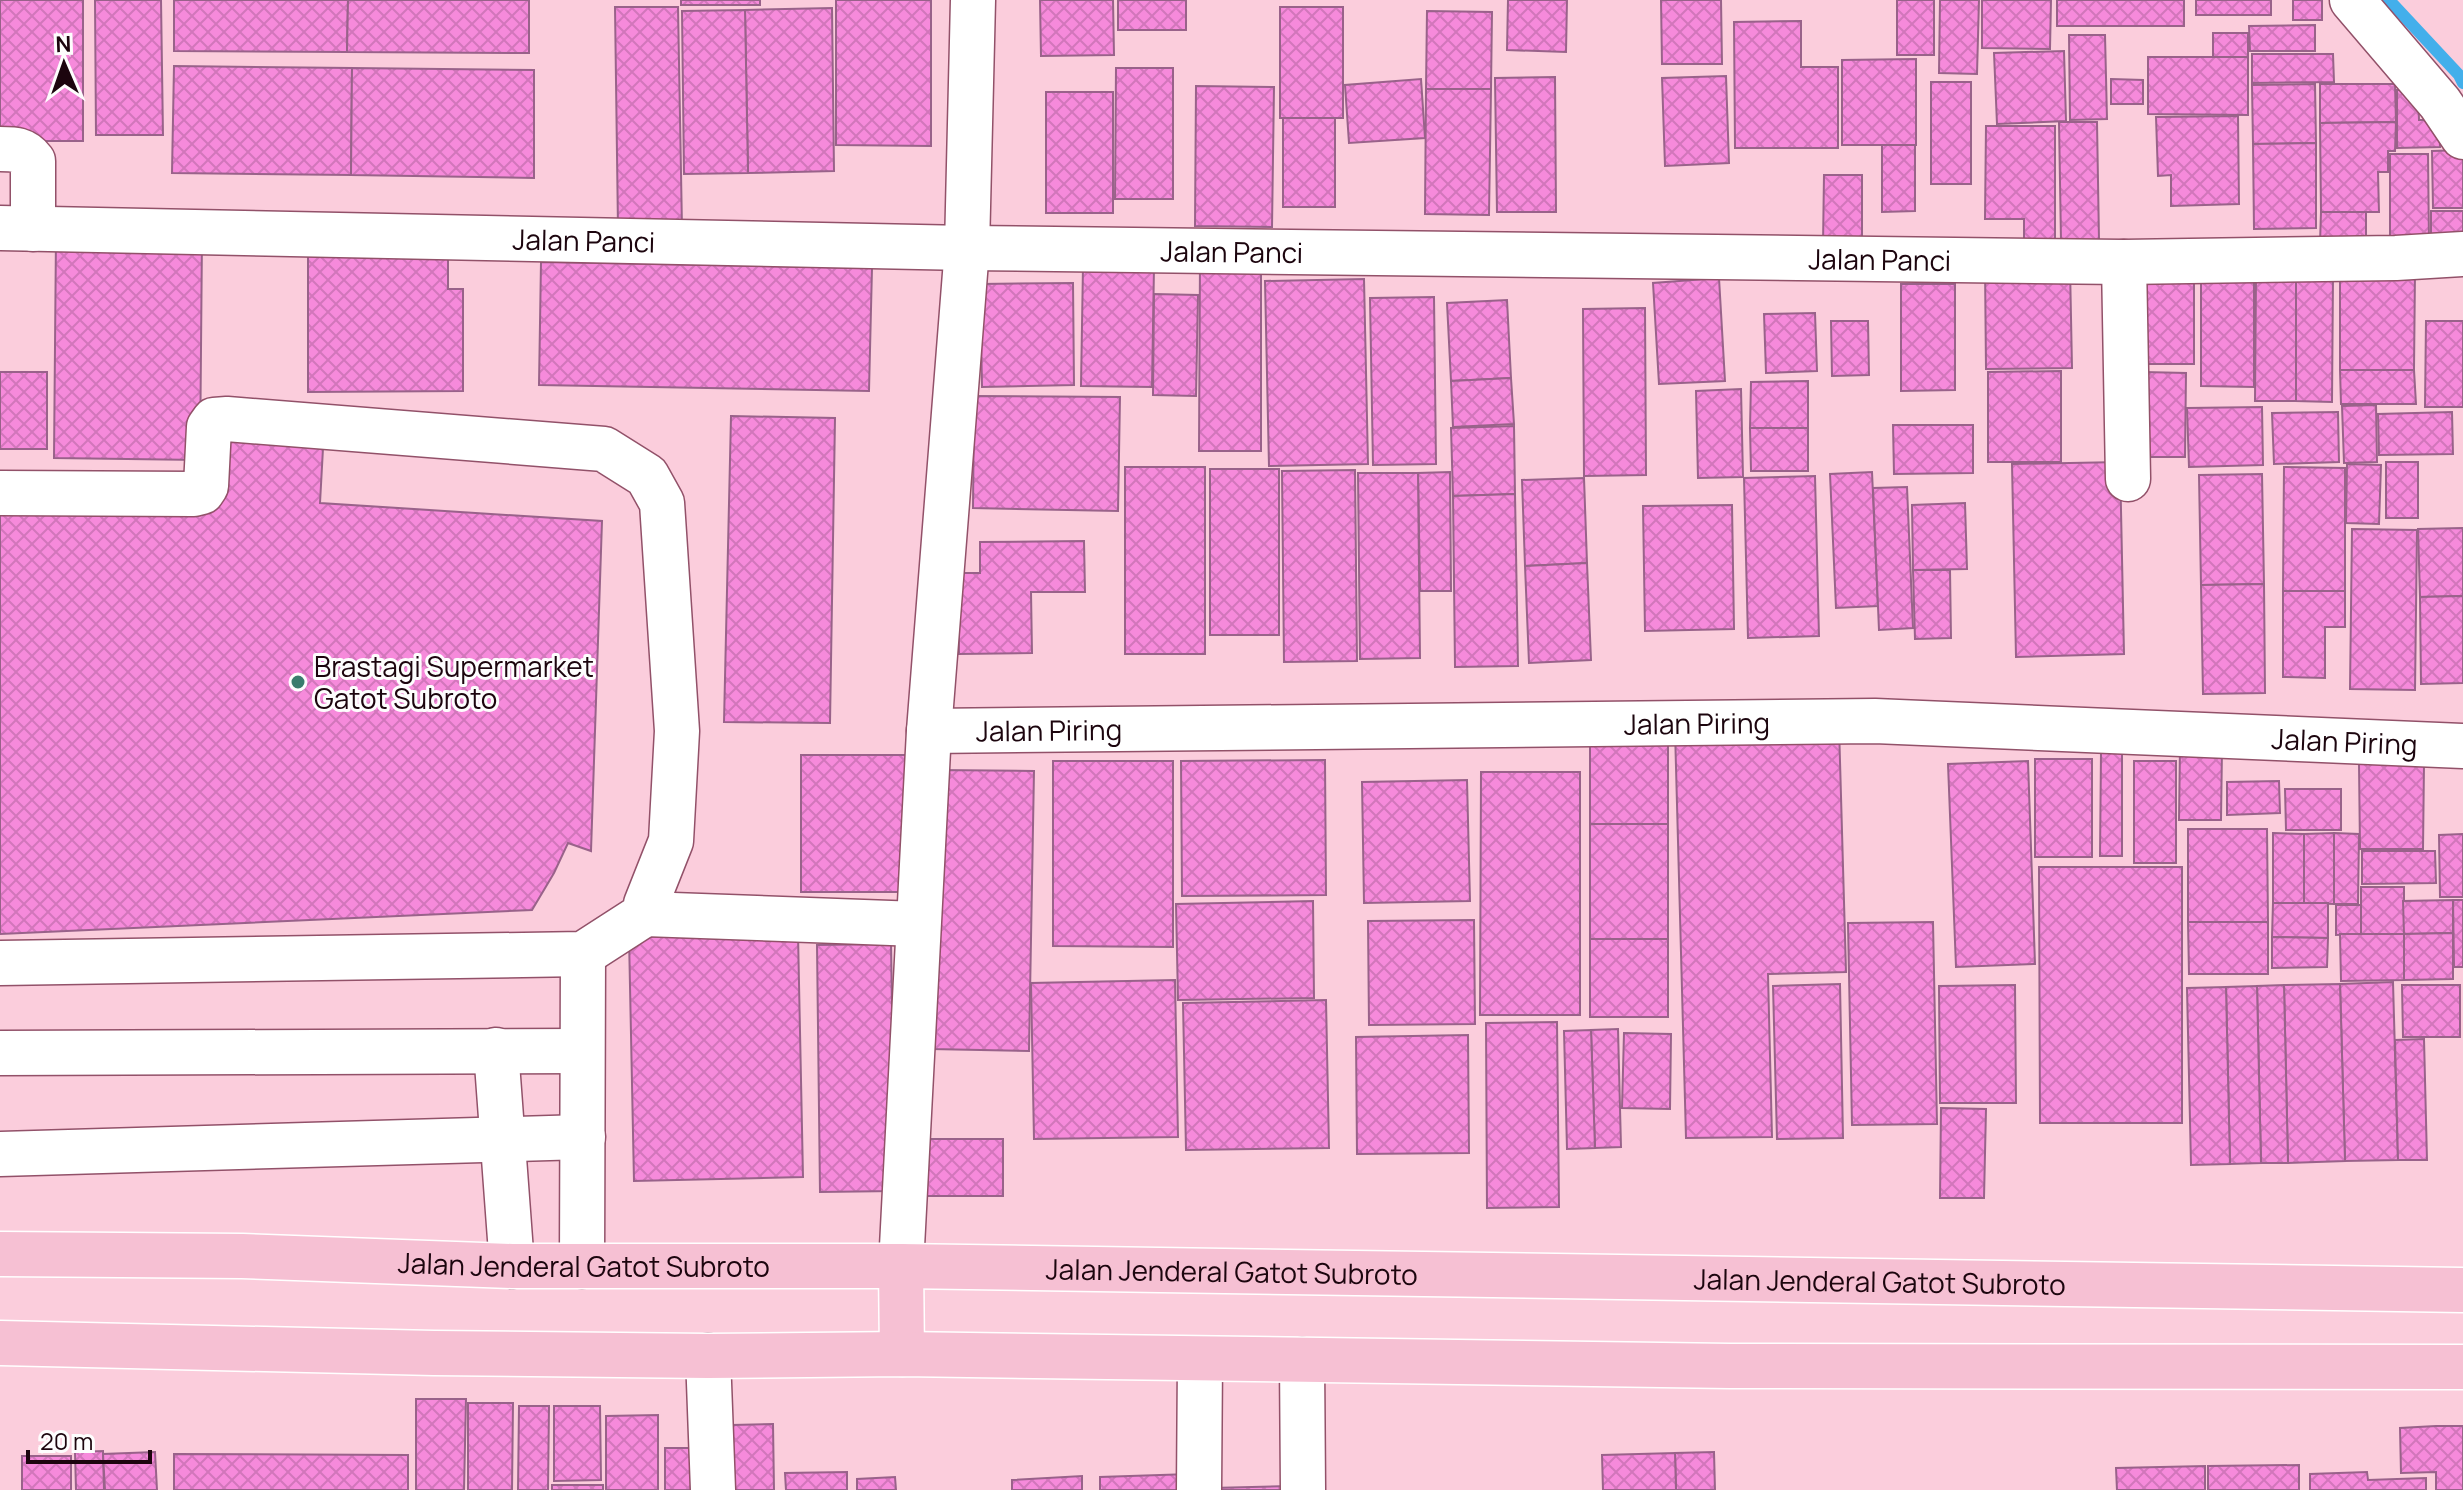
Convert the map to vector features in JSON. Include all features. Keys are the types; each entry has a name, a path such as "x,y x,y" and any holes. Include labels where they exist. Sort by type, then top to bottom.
{"main road":[{"name":"Jalan Jenderal Gatot Subroto","path":"0,1254 242,1256 512,1266 901,1266 2463,1290"},
{"path":"901,1266 902,1354"},
{"path":"0,1343 708,1356 902,1354 1746,1366 2463,1367"}],"street":[{"path":"901,1266 929,731 967,248 973,0"},
{"path":"2352,0 2440,103 2463,137"},
{"path":"0,149 17,149 28,154 33,161 16,182 16,228"},
{"name":"Jalan Panci","path":"16,228 967,248 2124,262 2396,258 2463,254"},
{"path":"2124,262 2128,479"},
{"path":"0,493 202,492 206,486 209,427 214,420 227,419 604,449 647,476 662,503 677,731 671,841 646,904 645,914"},
{"name":"Jalan Piring","path":"929,731 1875,721 2463,746"},
{"path":"0,963 583,954 645,914 918,924"},
{"path":"582,1266 583,954"},
{"path":"496,1050 512,1266"},
{"path":"0,1053 582,1051"},
{"path":"0,1154 583,1137"},
{"path":"708,1356 713,1490"},
{"path":"1199,1490 1200,1359"},
{"path":"1302,1360 1303,1490"}],"building":[{"path":"0,0 83,0 83,141 0,141"},
{"path":"95,0 161,0 163,135 96,135"},
{"path":"174,0 348,0 347,52 174,51"},
{"path":"348,0 529,0 529,53 347,52"},
{"path":"681,0 760,0 760,5 681,5"},
{"path":"836,0 931,0 931,146 836,145"},
{"path":"1040,0 1113,0 1114,55 1041,56"},
{"path":"1118,0 1186,0 1186,30 1118,30"},
{"path":"1508,0 1567,0 1566,52 1507,50"},
{"path":"1661,0 1721,0 1722,64 1662,64"},
{"path":"1897,0 1934,0 1934,55 1897,55"},
{"path":"1940,0 1979,0 1977,74 1939,73"},
{"path":"1982,0 2051,0 2050,49 1982,48"},
{"path":"2057,0 2184,0 2184,26 2057,26"},
{"path":"2196,0 2271,0 2271,15 2196,15"},
{"path":"2293,0 2322,0 2322,20 2293,20"},
{"path":"615,7 678,7 682,228 618,228"},
{"path":"1280,7 1343,7 1343,118 1280,118"},
{"path":"832,8 834,171 748,173 745,10"},
{"path":"745,10 748,173 684,174 682,11"},
{"path":"1427,11 1492,12 1491,89 1426,89"},
{"path":"1801,21 1801,67 1838,67 1838,148 1735,148 1734,22"},
{"path":"2315,25 2315,51 2250,51 2249,26"},
{"path":"2213,33 2248,33 2248,57 2213,57"},
{"path":"2069,35 2105,35 2107,119 2070,120"},
{"path":"2064,51 2066,121 1997,124 1994,53"},
{"path":"2252,54 2333,54 2334,82 2252,83"},
{"path":"2148,57 2248,57 2248,115 2148,114"},
{"path":"1916,59 1916,145 1842,145 1842,60"},
{"path":"174,66 352,68 351,175 172,173"},
{"path":"352,68 534,70 534,178 351,175"},
{"path":"1116,68 1173,68 1173,199 1115,199"},
{"path":"1726,76 1729,163 1665,166 1662,78"},
{"path":"1555,77 1556,212 1497,212 1495,78"},
{"path":"1421,79 1425,138 1349,143 1345,85"},
{"path":"2111,79 2143,80 2143,104 2111,104"},
{"path":"1931,82 1971,82 1971,184 1931,184"},
{"path":"2315,84 2316,143 2253,144 2252,85"},
{"path":"2320,84 2395,84 2396,122 2320,123"},
{"path":"1196,86 1274,87 1272,227 1195,226"},
{"path":"1426,89 1491,89 1489,215 1425,214"},
{"path":"2418,89 2419,120 2439,120 2440,147 2397,148 2397,90"},
{"path":"1046,92 1113,92 1113,213 1046,213"},
{"path":"2238,116 2239,204 2171,206 2171,175 2158,176 2156,117"},
{"path":"1283,118 1335,118 1335,207 1283,207"},
{"path":"2059,122 2097,122 2099,240 2061,241"},
{"path":"2396,122 2395,151 2388,151 2388,172 2378,172 2379,212 2321,212 2320,123"},
{"path":"1986,126 2055,126 2055,242 2024,242 2024,219 1985,219"},
{"path":"2316,143 2316,228 2254,229 2253,144"},
{"path":"1882,145 1915,145 1915,211 1882,212"},
{"path":"2463,150 2463,208 2433,208 2432,151"},
{"path":"2390,154 2428,154 2429,242 2390,242"},
{"path":"1824,175 1862,175 1862,245 1823,245"},
{"path":"2431,211 2463,211 2463,237 2431,237"},
{"path":"2321,212 2366,212 2366,242 2320,243"},
{"path":"56,236 202,237 200,460 54,458"},
{"path":"448,246 448,289 463,289 463,391 308,392 308,247"},
{"path":"1200,259 1261,263 1261,451 1199,451"},
{"path":"541,262 872,268 869,391 539,385"},
{"path":"1083,266 1154,267 1152,387 1081,386"},
{"path":"1985,267 2070,267 2072,368 1986,369"},
{"path":"2340,270 2415,271 2414,370 2340,370"},
{"path":"2201,271 2254,271 2254,387 2201,386"},
{"path":"2256,276 2296,276 2296,401 2255,401"},
{"path":"2296,276 2333,276 2332,402 2296,401"},
{"path":"2135,277 2194,278 2194,364 2134,364"},
{"path":"1719,278 1725,381 1659,384 1653,283"},
{"path":"1364,279 1368,464 1269,466 1265,281"},
{"path":"1073,283 1074,385 982,387 980,284"},
{"path":"1901,284 1955,284 1955,390 1901,391"},
{"path":"1154,294 1198,295 1196,396 1153,395"},
{"path":"1434,297 1436,464 1373,465 1370,298"},
{"path":"1507,300 1511,378 1451,381 1447,303"},
{"path":"1645,308 1646,475 1584,476 1583,309"},
{"path":"1815,313 1817,371 1766,373 1764,314"},
{"path":"1831,321 1868,321 1869,375 1832,376"},
{"path":"2426,321 2463,321 2463,407 2425,407"},
{"path":"2340,370 2414,370 2416,404 2341,404"},
{"path":"2061,371 2061,462 1988,462 1988,372"},
{"path":"0,372 47,372 47,449 0,449"},
{"path":"2144,372 2186,373 2185,457 2143,457"},
{"path":"1511,378 1514,424 1453,427 1451,381"},
{"path":"1808,381 1808,428 1750,428 1751,382"},
{"path":"1741,389 1743,477 1698,478 1696,391"},
{"path":"974,396 1120,397 1118,511 973,508"},
{"path":"2376,405 2377,462 2344,463 2342,406"},
{"path":"2262,407 2263,465 2189,467 2187,408"},
{"path":"2338,412 2339,462 2274,464 2272,413"},
{"path":"2452,412 2453,454 2379,455 2378,414"},
{"path":"731,416 835,418 830,723 724,722"},
{"name":"Brastagi Supermarket Gatot Subroto","path":"212,425 324,430 320,503 602,521 591,851 568,843 532,910 0,934 0,500 210,498"},
{"path":"1893,425 1973,425 1973,473 1894,474"},
{"path":"1514,426 1515,494 1453,496 1451,428"},
{"path":"1750,428 1808,428 1808,471 1751,471"},
{"path":"2120,462 2124,654 2016,657 2012,464"},
{"path":"2386,462 2418,462 2418,518 2386,518"},
{"path":"2347,464 2381,465 2379,524 2346,523"},
{"path":"1125,467 1205,467 1205,654 1125,654"},
{"path":"2284,467 2345,468 2345,591 2283,591"},
{"path":"1210,469 1279,469 1279,635 1210,635"},
{"path":"1355,470 1357,661 1284,662 1282,471"},
{"path":"1450,472 1451,591 1420,591 1418,473"},
{"path":"1872,472 1878,606 1836,608 1830,474"},
{"path":"1358,473 1418,473 1420,658 1360,659"},
{"path":"2262,474 2264,584 2201,585 2199,475"},
{"path":"1815,476 1819,636 1748,638 1744,478"},
{"path":"1584,478 1587,563 1525,566 1522,480"},
{"path":"1907,487 1913,628 1879,630 1873,488"},
{"path":"1515,494 1518,666 1455,667 1453,496"},
{"path":"1965,503 1967,569 1913,570 1912,505"},
{"path":"1732,505 1734,629 1645,631 1643,506"},
{"path":"2463,528 2463,596 2420,597 2418,529"},
{"path":"2352,529 2417,530 2415,690 2350,689"},
{"path":"1084,541 1085,592 1031,592 1032,653 959,654 958,573 980,573 980,542"},
{"path":"1587,563 1591,660 1529,663 1525,566"},
{"path":"1913,570 1950,570 1951,638 1915,639"},
{"path":"2264,584 2265,693 2203,694 2201,585"},
{"path":"2283,591 2345,591 2345,627 2325,627 2325,678 2283,677"},
{"path":"2463,596 2463,683 2421,684 2420,597"},
{"path":"1590,725 1668,725 1668,824 1590,824"},
{"path":"1839,726 1846,972 1768,974 1772,1137 1686,1138 1675,730"},
{"path":"2180,747 2222,749 2221,820 2179,820"},
{"path":"2101,753 2122,753 2122,856 2100,856"},
{"path":"801,755 915,755 914,892 801,892"},
{"path":"2035,759 2092,759 2092,857 2035,857"},
{"path":"1325,760 1326,895 1182,896 1181,761"},
{"path":"1053,761 1173,761 1173,947 1053,946"},
{"path":"2028,761 2035,964 1956,967 1948,764"},
{"path":"2134,761 2176,761 2176,863 2134,863"},
{"path":"2359,764 2424,764 2423,849 2360,849"},
{"path":"937,770 1034,771 1029,1051 931,1049"},
{"path":"1481,772 1580,772 1580,1015 1480,1015"},
{"path":"1467,780 1470,901 1364,903 1362,782"},
{"path":"2279,781 2280,813 2227,815 2227,782"},
{"path":"2285,789 2341,789 2341,830 2286,830"},
{"path":"1590,824 1668,824 1668,939 1590,939"},
{"path":"2188,829 2267,829 2268,922 2188,922"},
{"path":"2273,833 2304,834 2304,903 2273,903"},
{"path":"2334,833 2359,834 2358,904 2334,904"},
{"path":"2334,833 2334,904 2304,903 2304,834"},
{"path":"2463,834 2463,897 2440,897 2439,835"},
{"path":"2362,851 2435,851 2436,883 2362,884"},
{"path":"2039,867 2182,867 2182,1123 2040,1123"},
{"path":"2361,887 2404,887 2404,934 2361,934"},
{"path":"2453,900 2463,900 2463,967 2454,967"},
{"path":"2453,900 2453,933 2404,934 2403,901"},
{"path":"1313,901 1314,998 1178,1000 1176,904"},
{"path":"2273,903 2328,903 2328,938 2272,937"},
{"path":"2336,905 2361,905 2361,934 2336,935"},
{"path":"1474,920 1475,1024 1369,1025 1368,921"},
{"path":"1933,922 1937,1124 1852,1125 1848,923"},
{"path":"2188,922 2268,922 2268,974 2189,974"},
{"path":"2453,933 2453,979 2404,980 2404,934"},
{"path":"798,934 803,1177 634,1181 629,937"},
{"path":"2340,934 2404,934 2404,980 2341,981"},
{"path":"2272,937 2328,938 2327,967 2272,968"},
{"path":"1590,939 1668,939 1668,1017 1590,1017"},
{"path":"891,944 895,1191 820,1192 817,945"},
{"path":"1175,980 1178,1137 1034,1139 1031,983"},
{"path":"2393,982 2398,1160 2345,1161 2340,984"},
{"path":"1840,984 1843,1138 1777,1139 1773,986"},
{"path":"2340,984 2345,1161 2288,1163 2284,985"},
{"path":"2015,985 2016,1103 1940,1103 1939,986"},
{"path":"2284,985 2288,1163 2261,1163 2257,986"},
{"path":"2402,985 2460,985 2460,1037 2403,1037"},
{"path":"2257,986 2261,1163 2230,1164 2226,987"},
{"path":"2226,987 2230,1164 2191,1165 2187,988"},
{"path":"1326,1000 1329,1148 1186,1150 1183,1003"},
{"path":"1557,1022 1559,1207 1487,1208 1486,1023"},
{"path":"1618,1029 1621,1147 1595,1148 1591,1030"},
{"path":"1591,1030 1595,1148 1567,1149 1564,1031"},
{"path":"1624,1033 1671,1034 1670,1109 1622,1108"},
{"path":"1468,1035 1469,1153 1357,1154 1356,1037"},
{"path":"2424,1039 2427,1160 2398,1160 2395,1040"},
{"path":"1941,1108 1986,1109 1984,1198 1940,1198"},
{"path":"919,1139 1003,1139 1003,1196 919,1196"},
{"path":"416,1399 466,1399 464,1490 416,1490"},
{"path":"468,1403 513,1403 512,1490 468,1490"},
{"path":"519,1406 549,1406 548,1490 518,1490"},
{"path":"554,1406 600,1406 601,1480 554,1481"},
{"path":"658,1415 658,1490 606,1490 606,1416"},
{"path":"773,1424 774,1490 733,1490 732,1425"},
{"path":"2463,1426 2463,1490 2436,1490 2436,1472 2401,1473 2400,1428"},
{"path":"665,1448 703,1448 704,1490 665,1490"},
{"path":"103,1451 104,1490 76,1490 75,1452"},
{"path":"155,1452 157,1490 105,1490 103,1454"},
{"path":"1714,1452 1715,1490 1676,1490 1675,1453"},
{"path":"1675,1453 1676,1490 1603,1490 1602,1455"},
{"path":"174,1454 408,1455 408,1490 174,1490"},
{"path":"22,1456 71,1456 71,1490 22,1490"},
{"path":"2299,1465 2299,1490 2208,1490 2208,1466"},
{"path":"2205,1466 2205,1490 2117,1490 2116,1468"},
{"path":"847,1472 847,1490 786,1490 785,1473"},
{"path":"2367,1472 2368,1480 2426,1478 2426,1490 2310,1490 2310,1474"},
{"path":"1190,1474 1191,1490 1100,1490 1100,1477"},
{"path":"1082,1476 1082,1490 1012,1490 1012,1480"},
{"path":"895,1477 896,1490 857,1490 857,1479"},
{"path":"552,1485 603,1485 603,1490 552,1490"},
{"path":"1289,1486 1289,1490 1212,1490 1212,1488"}],"waterway":[{"path":"2389,0 2463,83"}],"place":[{"name":"Brastagi Supermarket Gatot Subroto","path":"298,682"}]}
